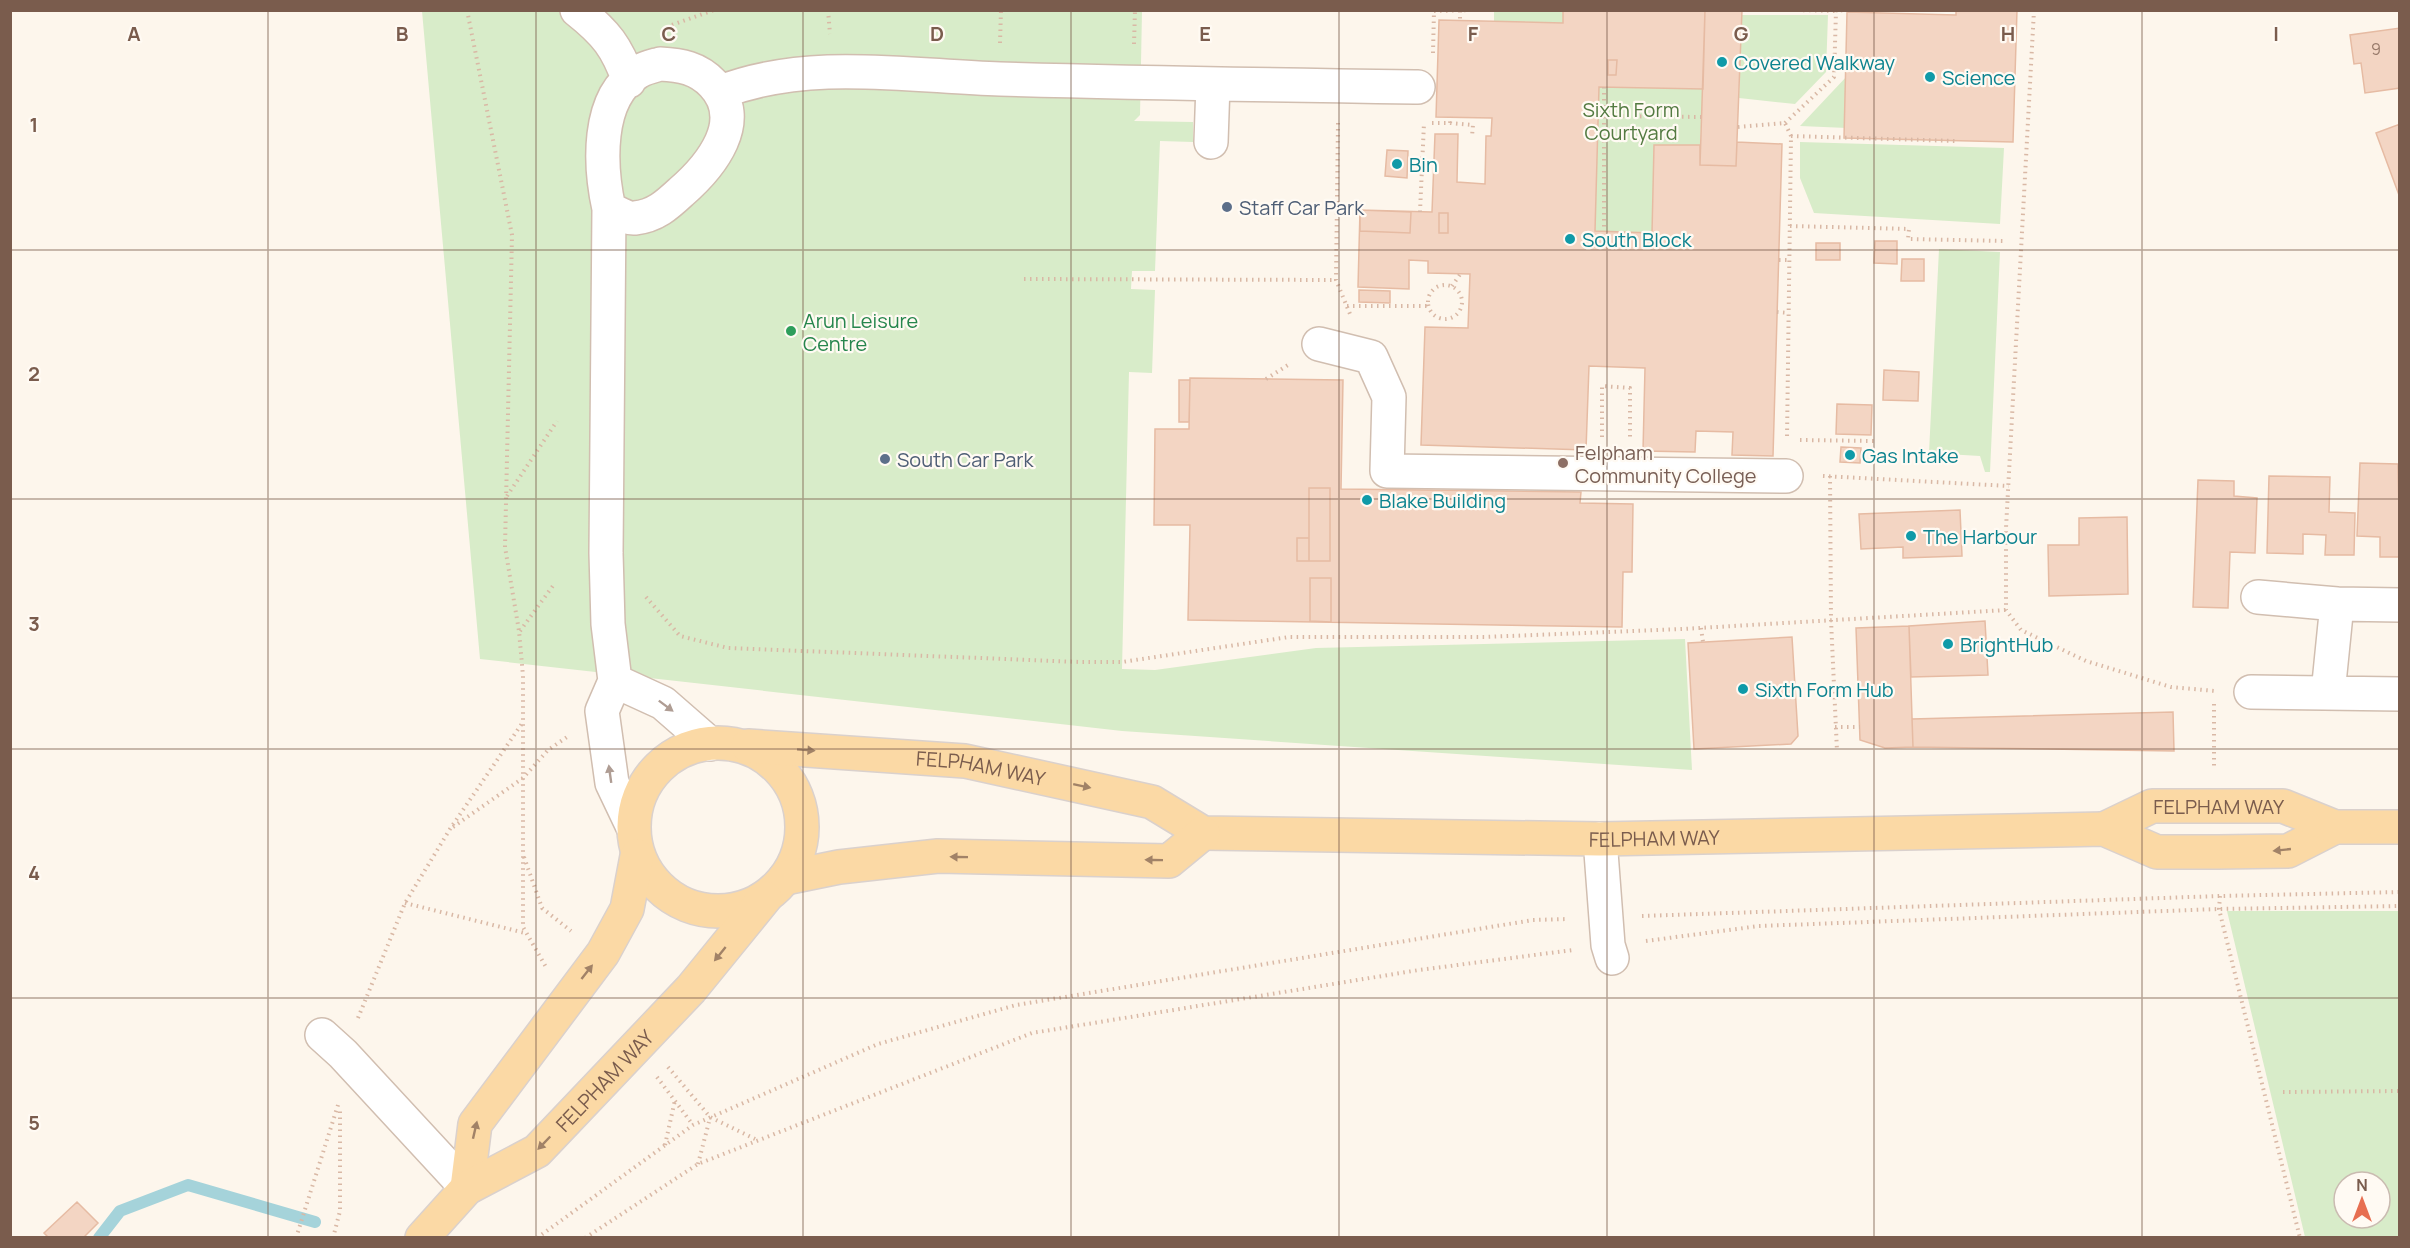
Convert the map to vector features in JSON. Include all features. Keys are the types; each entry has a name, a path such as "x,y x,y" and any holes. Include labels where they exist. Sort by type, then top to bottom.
{"main road":[{"name":"FELPHAM WAY","path":"467,1188 475,1124 603,953 627,909 635,842 637,799 650,776 670,757 694,745 748,746 965,761 1152,802 1203,833 1600,839 2104,829 2152,806 2283,806 2335,827 2400,827"},
{"name":"FELPHAM WAY","path":"422,1238 467,1188 537,1151 691,989 796,862 803,834 800,805 789,780 771,761 748,746"},
{"name":"FELPHAM WAY","path":"2104,829 2157,852 2218,852 2288,851 2335,827"},
{"path":"635,842 652,881 674,900 700,911 729,911 756,903 778,885 838,867 938,856 1169,861 1203,833"}],"street":[{"path":"577,10 599,27 618,51 629,81"},
{"path":"609,210 633,219 658,212 690,184 717,151 727,123 729,108 721,92 707,78 685,65 660,64 637,72 617,93 607,117 604,187 609,210 606,553 608,624 615,681 602,711 612,783 635,842"},
{"path":"721,92 751,81 831,72 1212,84 1418,87"},
{"path":"1211,142 1212,84"},
{"path":"1319,344 1371,357 1389,397 1388,471 1786,476"},
{"path":"2258,597 2400,605"},
{"path":"2328,693 2337,603"},
{"path":"615,681 663,702 710,744"},
{"path":"2252,692 2400,694"},
{"path":"1600,839 1609,940"},
{"path":"333,1044 467,1188"}],"path":[{"path":"467,10 512,235 505,547 519,631 524,722 523,927 550,973"},
{"path":"665,27 714,10"},
{"path":"828,10 831,43"},
{"path":"1000,49 1001,10"},
{"path":"1134,53 1135,10"},
{"path":"1797,10 1846,10"},
{"path":"2034,10 2009,486 2006,610 2021,630 2086,661 2171,687 2214,691 2214,769"},
{"path":"1460,11 1460,20"},
{"path":"1738,128 1785,123 1834,77 1836,11"},
{"path":"1604,87 1604,231"},
{"path":"1604,116 1701,117"},
{"path":"1450,123 1451,117"},
{"path":"1420,212 1424,123"},
{"path":"1431,123 1473,125 1472,136"},
{"path":"1785,123 1791,136 1787,440 1875,441"},
{"path":"1791,136 1958,141"},
{"path":"1790,226 1909,229 1908,239 2004,241"},
{"path":"1779,260 1790,260"},
{"path":"1452,286 1461,273"},
{"path":"1024,279 1336,280"},
{"path":"1347,306 1429,306 1441,318 1457,314 1462,299 1452,286 1442,285 1432,290 1429,306"},
{"path":"1777,312 1789,313"},
{"path":"1602,387 1630,388 1615,474 1602,387"},
{"path":"506,497 557,421"},
{"path":"1837,751 1831,620 1830,476 2009,486"},
{"path":"519,631 555,583"},
{"path":"646,596 680,636 728,648 1068,662 1122,662 1289,637 1485,637 1701,628 2006,610"},
{"path":"1701,628 1702,642"},
{"path":"450,829 523,778 548,750 602,711"},
{"path":"333,1044 405,903 450,829 524,722"},
{"path":"1835,727 1860,727"},
{"path":"523,853 542,908 580,938"},
{"path":"537,1238 693,1125 878,1044 1016,1005 1533,920 1609,940 2220,896 2400,892"},
{"path":"2220,896 2219,909 2300,1238"},
{"path":"405,903 526,933"},
{"path":"585,1238 698,1164 756,1139 1032,1033 1609,940 1759,926 2219,909 2400,906"},
{"path":"666,1065 710,1117 756,1139"},
{"path":"655,1074 693,1125"},
{"path":"2283,1092 2400,1091"},
{"path":"296,1237 340,1099 340,1211 333,1238"},
{"path":"665,1145 675,1100"},
{"path":"698,1164 710,1117"}],"green space":[{"name":"Arun Leisure Centre","path":"422,11 1142,11 1140,115 1134,121 1193,122 1193,142 1160,141 1155,271 1132,271 1131,289 1155,290 1152,373 1129,372 1122,669 1155,670 1316,648 1685,639 1692,770 1122,731 480,659"},
{"path":"1494,11 1563,11 1563,23 1494,21"},
{"path":"1742,15 1828,15 1826,72 1795,104 1739,98"},
{"path":"1848,75 1847,128 1800,126"},
{"name":"Sixth Form Courtyard","path":"1599,87 1703,89 1700,145 1654,145 1652,233 1595,231"},
{"path":"1800,142 2004,148 2000,224 1814,213 1800,178"},
{"path":"1939,249 2000,252 1990,472 1985,472 1980,456 1929,453"},
{"path":"2227,911 2399,911 2399,1237 2305,1237"}],"building":[{"name":"South Block","path":"1563,10 1705,10 1703,89 1599,87 1595,231 1652,233 1654,145 1700,145 1700,165 1736,166 1737,142 1782,144 1773,456 1732,455 1733,432 1696,431 1695,452 1643,451 1645,368 1589,366 1586,450 1421,445 1425,327 1468,328 1470,274 1428,273 1428,261 1409,260 1409,289 1358,287 1360,210 1432,212 1435,134 1458,134 1457,182 1485,184 1486,136 1491,136 1492,118 1436,117 1439,20 1563,23"},
{"name":"Covered Walkway","path":"1705,10 1742,10 1736,166 1700,165"},
{"name":"Science","path":"1956,10 2017,10 2013,142 1844,138 1847,12 1956,15"},
{"path":"2400,28 2400,88 2365,93 2361,63 2354,64 2350,35"},
{"path":"1608,60 1617,60 1616,75 1608,75"},
{"path":"2400,124 2400,195 2399,195 2376,133"},
{"name":"Bin","path":"1387,150 1408,151 1407,178 1385,176"},
{"path":"1360,210 1411,212 1410,233 1360,231"},
{"path":"1439,213 1448,213 1448,233 1439,233"},
{"path":"1875,241 1897,241 1897,264 1874,263"},
{"path":"1816,243 1840,243 1840,260 1816,260"},
{"path":"1902,259 1924,259 1924,281 1901,281"},
{"path":"1359,290 1390,291 1390,303 1359,302"},
{"path":"1884,370 1919,372 1918,401 1883,400"},
{"name":"Blake Building","path":"1190,378 1343,380 1341,489 1581,492 1580,503 1633,504 1632,572 1623,572 1622,627 1188,620 1190,525 1154,525 1155,429 1189,429"},
{"path":"1179,380 1190,380 1189,422 1179,422"},
{"path":"1837,404 1872,405 1871,435 1836,434"},
{"name":"Gas Intake","path":"1841,447 1861,448 1860,463 1840,462"},
{"path":"2360,463 2398,464 2400,557 2380,557 2380,537 2357,536"},
{"path":"2269,476 2330,477 2329,512 2355,513 2354,555 2325,555 2326,535 2303,534 2303,554 2267,553"},
{"path":"2198,480 2234,481 2234,496 2257,498 2255,553 2230,552 2228,608 2193,607"},
{"path":"1309,488 1330,488 1330,561 1309,561"},
{"name":"The Harbour","path":"1960,510 1962,556 1903,558 1903,547 1861,549 1859,514"},
{"path":"2127,517 2128,594 2049,596 2048,545 2079,545 2079,518"},
{"path":"1297,538 1309,538 1309,561 1297,561"},
{"path":"1310,578 1331,578 1331,622 1310,621"},
{"name":"BrightHub","path":"1985,621 1988,675 1911,677 1909,626"},
{"path":"1909,626 1913,747 1885,748 1860,740 1856,628"},
{"name":"Sixth Form Hub","path":"1792,637 1798,736 1791,744 1694,749 1688,643"},
{"path":"2173,712 2174,751 1913,747 1912,719"},
{"path":"77,1202 98,1223 83,1238 49,1238 44,1233"}],"waterway":[{"path":"99,1238 120,1211 188,1185 315,1222"}],"place":[{"name":"Covered Walkway","path":"1722,62"},
{"name":"Science","path":"1930,77"},
{"name":"Bin","path":"1397,164"},
{"name":"Staff Car Park","path":"1227,207"},
{"name":"South Block","path":"1570,239"},
{"name":"Arun Leisure Centre","path":"791,331"},
{"name":"Gas Intake","path":"1850,455"},
{"name":"South Car Park","path":"885,459"},
{"name":"Felpham Community College","path":"1563,463"},
{"name":"Blake Building","path":"1367,500"},
{"name":"The Harbour","path":"1911,536"},
{"name":"BrightHub","path":"1948,644"},
{"name":"Sixth Form Hub","path":"1743,689"}]}
